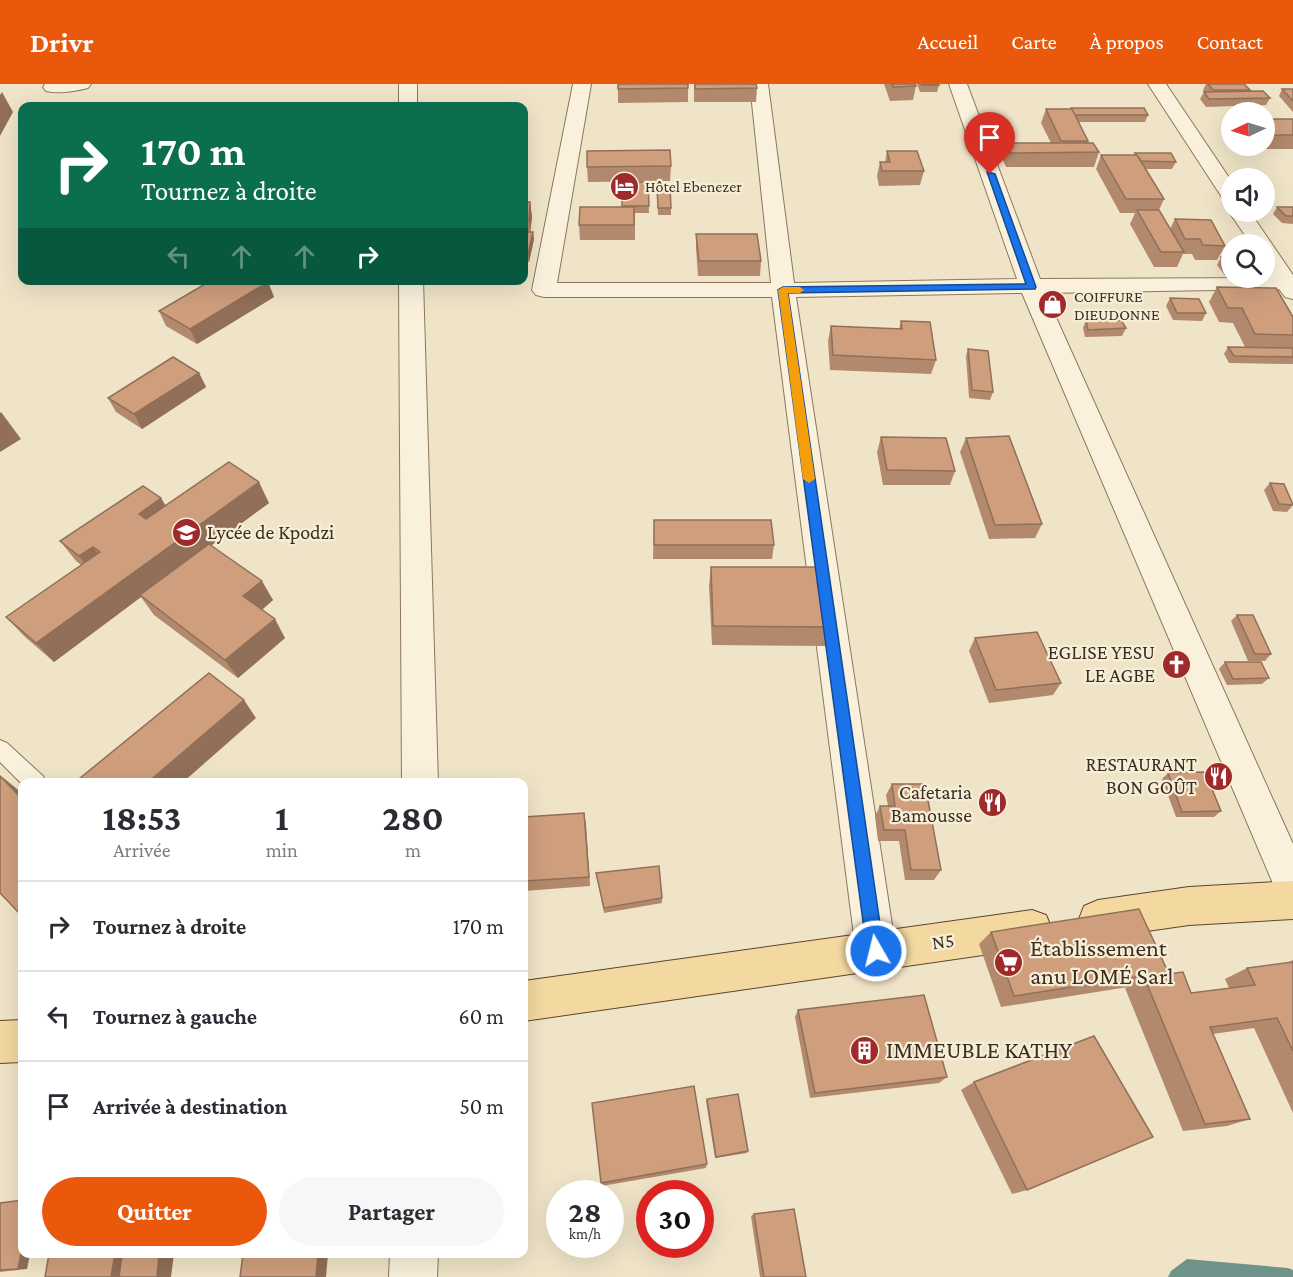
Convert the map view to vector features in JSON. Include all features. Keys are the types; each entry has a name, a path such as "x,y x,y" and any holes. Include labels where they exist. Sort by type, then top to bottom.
{"main road":[{"name":"N5","path":"528,1000 1189,906 1293,900"},
{"path":"0,1042 18,1041"}],"street":[{"path":"52,87 82,84"},
{"path":"408,84 408,102"},
{"path":"582,84 544,290 1291,285"},
{"path":"759,84 783,290 876,951"},
{"path":"958,84 1031,287 1293,888"},
{"path":"1157,84 1221,181"},
{"path":"1275,263 1291,285"},
{"path":"411,285 420,778"},
{"path":"413,1277 414,1258"}],"lane":[{"path":"0,748 31,778"}],"building":[{"path":"618,84 688,84 688,88 618,89"},
{"path":"695,84 756,84 757,88 695,89"},
{"path":"892,84 915,84 916,86 893,87"},
{"path":"1208,84 1244,84 1250,90 1213,90"},
{"path":"1282,89 1293,89 1293,101"},
{"path":"1263,91 1270,98 1209,99 1204,92"},
{"path":"1071,108 1144,108 1148,115 1075,115"},
{"path":"1046,109 1072,109 1088,141 1061,141"},
{"path":"1275,119 1293,119 1293,135 1275,135"},
{"path":"1006,143 1093,143 1099,152 1011,153"},
{"path":"670,150 671,166 587,167 587,151"},
{"path":"887,151 917,151 924,171 882,171 880,162 890,162"},
{"path":"1135,153 1171,153 1176,162 1141,161"},
{"path":"1101,155 1137,155 1164,199 1126,199"},
{"path":"622,182 648,182 649,206 622,206"},
{"path":"657,186 670,186 671,208 658,208"},
{"path":"528,202 530,202 529,220"},
{"path":"580,207 634,207 634,225 579,225"},
{"path":"1277,207 1293,207 1293,216 1286,216"},
{"path":"1137,210 1159,210 1184,252 1161,252"},
{"path":"1175,219 1211,220 1221,239 1221,246 1203,245 1200,239 1185,239"},
{"path":"528,232 533,232 528,254"},
{"path":"696,234 757,234 761,261 699,261"},
{"path":"203,285 263,285 190,329 159,311"},
{"path":"1217,287 1276,288 1293,317 1293,335 1255,334 1242,308 1228,308"},
{"path":"1170,298 1199,299 1206,313 1177,313"},
{"path":"1086,320 1121,320 1126,328 1088,330"},
{"path":"901,321 930,322 936,360 833,355 831,326 902,329"},
{"path":"1228,347 1293,348 1293,357 1234,356"},
{"path":"968,349 988,351 993,392 972,390"},
{"path":"173,357 199,373 134,414 108,398"},
{"path":"1009,436 1042,524 995,525 966,438"},
{"path":"881,437 946,438 955,471 887,470"},
{"path":"229,462 259,482 36,643 6,617 100,552 93,547 79,556 60,541 143,486 161,498 139,514 146,519"},
{"path":"1270,483 1284,484 1293,505 1279,504"},
{"path":"654,520 771,520 774,545 654,545"},
{"path":"209,544 262,581 243,596 275,619 225,660 140,595"},
{"path":"711,567 825,567 833,627 713,626"},
{"path":"1237,615 1253,615 1271,654 1255,654"},
{"path":"1037,632 1061,683 996,690 975,638"},
{"path":"1225,662 1261,662 1269,678 1233,679"},
{"path":"209,673 244,700 153,778 80,778"},
{"path":"1205,772 1221,811 1182,812 1168,773"},
{"path":"0,776 18,795 18,912 0,893"},
{"path":"892,784 925,784 941,870 911,870 905,830 884,830 880,806 895,806"},
{"path":"584,813 589,877 528,881 528,817"},
{"path":"659,866 662,898 604,908 596,873"},
{"path":"1139,909 1168,972 1014,996 991,932"},
{"path":"1293,962 1293,1051 1277,1018 1210,1027 1250,1119 1205,1124 1144,977 1183,972 1191,993 1255,985 1247,968"},
{"name":"IMMEUBLE KATHY","path":"924,995 947,1077 815,1093 798,1010"},
{"path":"1094,1036 1153,1137 1027,1190 974,1082"},
{"path":"694,1086 707,1164 618,1180 601,1180 592,1103"},
{"path":"738,1094 748,1151 716,1157 707,1099"},
{"path":"18,1201 18,1258 20,1258 18,1269 0,1270 0,1203"},
{"path":"794,1209 806,1277 764,1277 754,1214"},
{"path":"48,1258 114,1258 111,1277 45,1277"},
{"path":"121,1258 159,1258 157,1277 119,1277"},
{"path":"242,1258 318,1258 316,1277 240,1277"}],"waterway":[{"path":"1177,1277 1187,1268 1288,1277"}],"slow traffic":[{"path":"800,290 783,290 809,479"}],"place":[{"name":"Hôtel Ebenezer","path":"624,186"},
{"name":"COIFFURE DIEUDONNE","path":"1053,305"},
{"name":"Lycée de Kpodzi","path":"186,532"},
{"name":"EGLISE YESU LE AGBE","path":"1176,664"},
{"name":"RESTAURANT BON GOÛT","path":"1218,776"},
{"name":"Cafetaria Bamousse","path":"993,803"},
{"name":"Établissement anu LOMÉ Sarl","path":"1009,962"},
{"name":"IMMEUBLE KATHY","path":"865,1050"}],"route":[{"path":"876,951 783,290 1031,287 990,174"}]}
